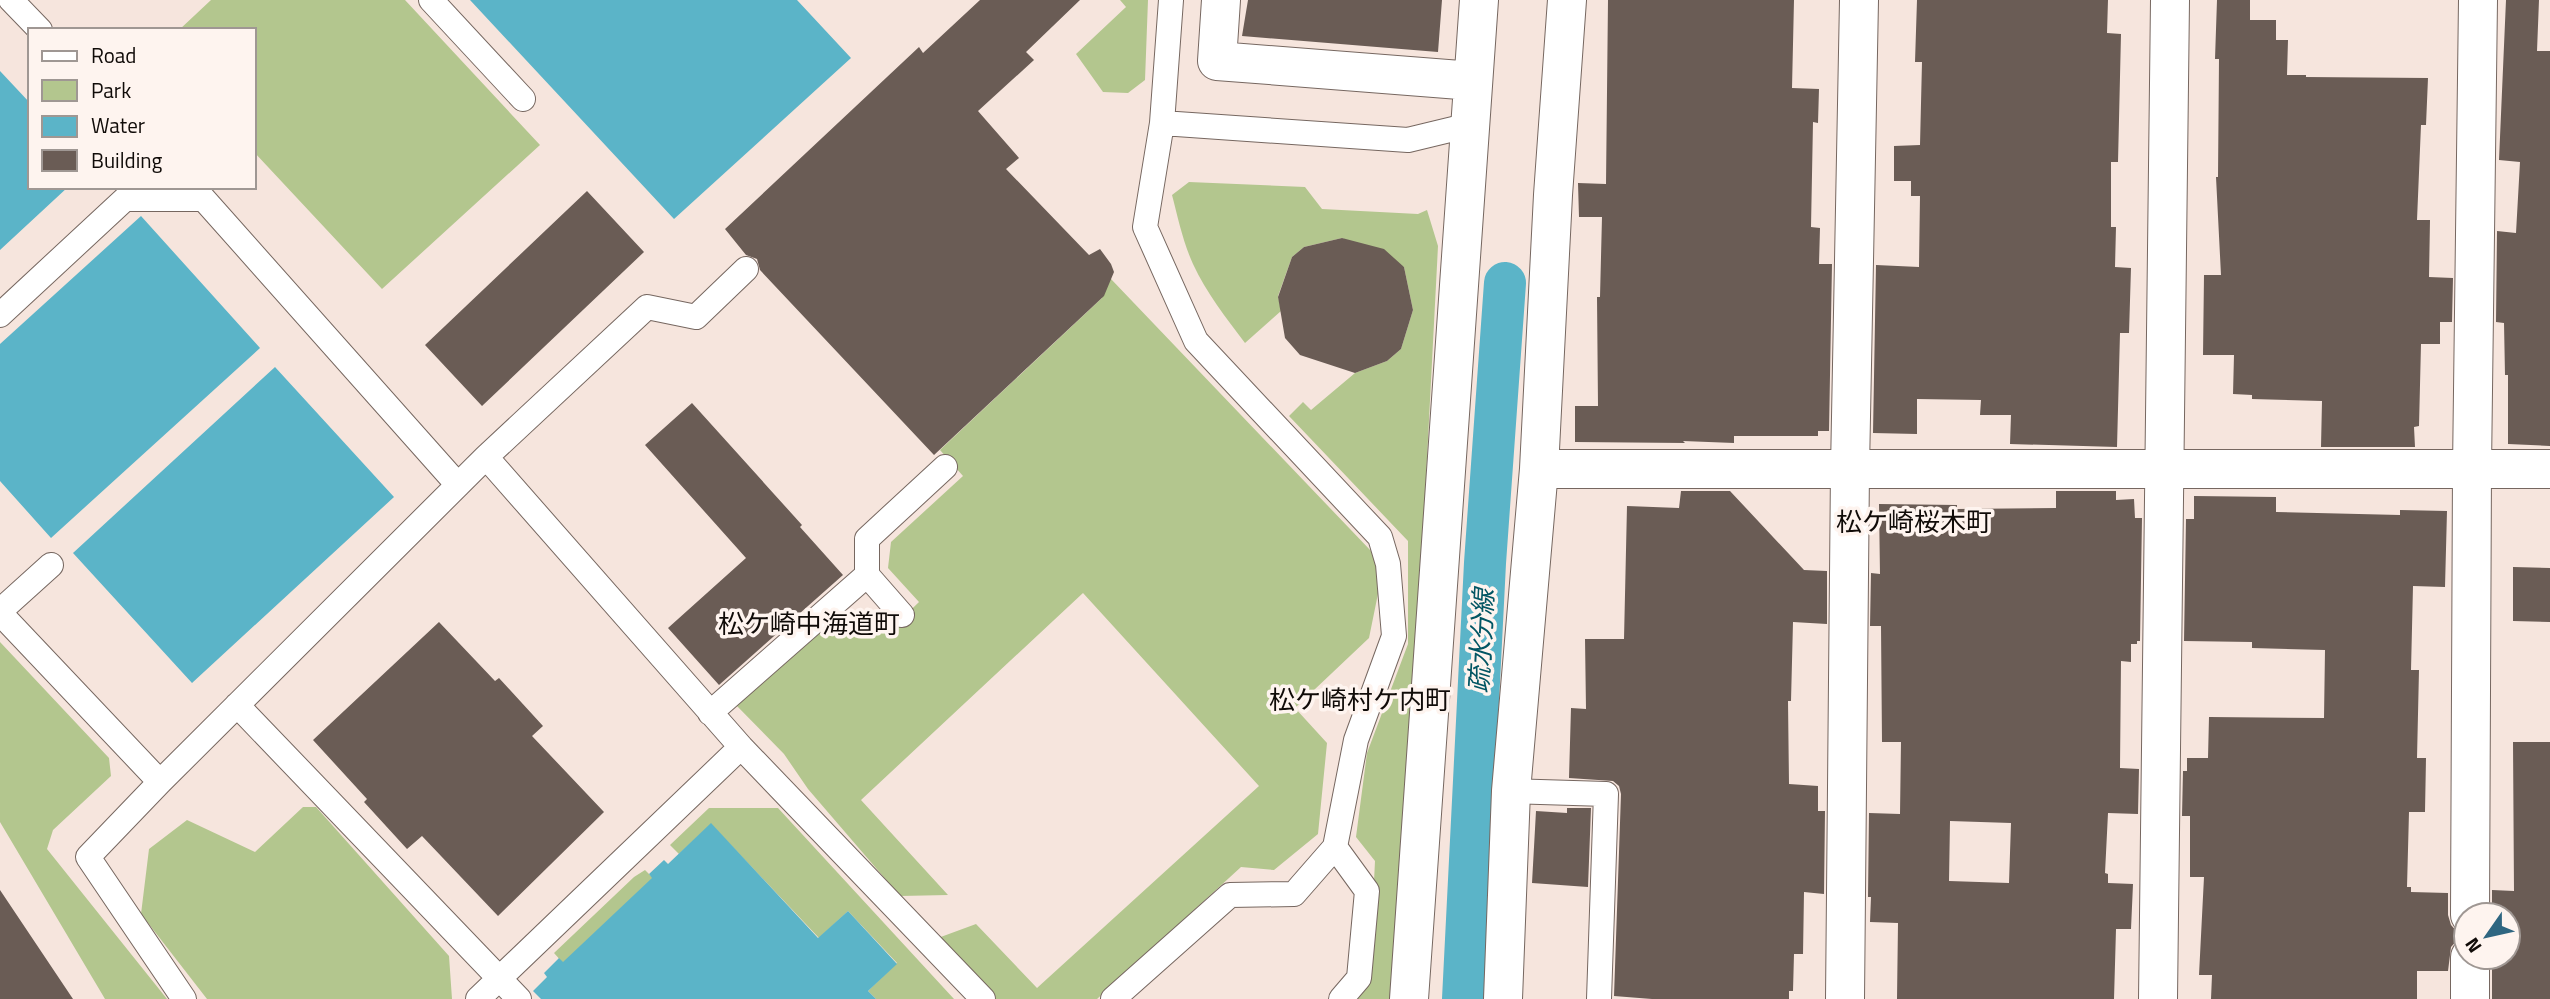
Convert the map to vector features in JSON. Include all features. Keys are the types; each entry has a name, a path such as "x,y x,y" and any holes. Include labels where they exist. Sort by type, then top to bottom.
{"street":[{"path":"1221,0 1217,61 1473,81"},
{"path":"1409,999 1479,0"},
{"path":"1503,999 1511,791 1539,469 1553,195 1567,0"},
{"path":"1845,999 1850,469 1859,0"},
{"path":"2158,999 2170,0"},
{"path":"2470,901 2478,0"},
{"path":"1539,469 2550,469"},
{"path":"2470,971 2470,999"}],"lane":[{"path":"11,0 38,28"},
{"path":"431,0 523,99"},
{"path":"1113,999 1230,895 1294,894 1335,848 1356,740 1394,636 1388,564 1380,537 1196,341 1144,226 1162,124 1171,0"},
{"path":"1162,124 1408,140 1470,125"},
{"path":"0,315 125,193 198,193 458,485"},
{"path":"184,999 88,857 486,457 647,307 696,317 746,269"},
{"path":"486,457 741,747 983,999"},
{"path":"902,615 867,576 867,539 945,467"},
{"path":"51,565 0,612 160,782"},
{"path":"710,713 867,576"},
{"path":"237,705 519,999"},
{"path":"478,999 741,747"},
{"path":"1511,791 1606,794 1599,999"},
{"path":"1335,848 1367,891 1359,978 1342,999"}],"green space":[{"path":"211,0 405,0 540,145 382,289 256,154 256,28 181,28"},
{"path":"1120,0 1148,0 1145,80 1128,93 1103,92 1076,54 1126,7"},
{"path":"1189,182 1305,187 1322,209 1418,214 1427,210 1438,246 1399,999 1355,999 1369,985 1375,861 1356,837 1367,753 1408,644 1408,541 1289,416 1303,402 1311,410 1355,373 1387,361 1401,349 1413,310 1404,267 1342,238 1304,247 1292,257 1278,296 1281,311 1245,343 1204,285 1186,247 1172,195"},
{"path":"1098,274 1111,279 1372,552 1382,574 1369,638 1295,708 1327,743 1318,834 1274,870 1241,867 1097,999 996,999 938,938 976,924 1037,988 1259,786 1083,593 861,800 948,895 900,896 808,789 784,754 736,705 840,611 865,612 886,634 919,602 888,568 891,542 963,476 940,450 1102,298"},
{"path":"0,642 109,758 111,776 53,830 47,849 167,999 105,999 0,822"},
{"path":"303,807 316,807 449,956 452,999 207,999 141,914 149,849 187,820 255,852"},
{"path":"709,808 778,808 954,999 876,999 868,991 897,963 848,911 819,938 711,824 679,854 670,845"},
{"path":"645,870 653,878 563,963 554,953 634,877"}],"water":[{"path":"470,0 797,0 851,58 674,219"},
{"path":"0,71 28,101 28,189 66,189 0,250"},
{"path":"141,216 260,348 51,538 0,481 0,344"},
{"path":"275,367 394,497 192,683 73,553"},
{"path":"711,823 818,938 848,911 897,964 868,991 876,999 541,999 533,991 547,977 544,973 559,958 563,962 652,878 649,874 664,860 668,864"}],"building":[{"path":"980,0 1080,0 1026,52 1034,60 978,111 1019,158 1006,169 1089,255 1100,249 1114,272 1104,296 934,455 760,270 757,259 746,255 725,229 919,47 923,53"},
{"path":"1248,0 1442,0 1438,52 1242,36"},
{"path":"1608,0 1794,0 1792,88 1819,89 1818,123 1813,122 1811,227 1820,228 1819,264 1832,264 1829,431 1818,431 1818,436 1734,436 1734,443 1575,442 1575,406 1598,406 1597,297 1600,297 1602,217 1579,217 1578,183 1606,184"},
{"path":"1917,0 2108,0 2107,33 2121,34 2118,162 2111,162 2111,227 2116,227 2115,267 2131,268 2129,333 2120,333 2117,447 2010,444 2011,415 1980,415 1981,400 1917,399 1917,434 1873,433 1876,265 1919,267 1920,196 1911,196 1911,181 1894,181 1894,146 1920,145 1922,62 1915,62"},
{"path":"2217,0 2250,0 2250,20 2276,20 2276,40 2288,40 2287,75 2428,78 2426,125 2421,125 2417,220 2430,220 2429,277 2453,278 2452,322 2440,322 2440,344 2421,344 2419,426 2414,427 2415,447 2321,447 2322,401 2252,399 2252,395 2233,394 2234,355 2203,355 2204,275 2221,275 2216,177 2219,59 2215,59"},
{"path":"2506,0 2539,0 2537,51 2550,51 2550,446 2508,444 2508,375 2505,375 2504,323 2496,322 2497,231 2516,233 2520,162 2499,160"},
{"path":"587,191 644,252 482,406 425,345"},
{"path":"1342,238 1384,249 1404,267 1413,310 1401,349 1387,361 1355,373 1300,355 1285,338 1278,297 1292,257 1304,247"},
{"path":"692,403 802,525 800,527 843,575 719,685 668,628 746,558 645,445"},
{"path":"1681,491 1730,491 1804,570 1827,571 1827,624 1793,622 1791,701 1788,701 1789,784 1818,786 1818,811 1825,811 1824,894 1804,892 1803,954 1794,954 1793,991 1789,991 1789,999 1652,999 1614,996 1621,794 1619,786 1613,781 1569,778 1571,708 1586,709 1585,639 1624,639 1627,506 1679,508"},
{"path":"2056,491 2116,491 2116,500 2134,499 2135,518 2142,518 2140,641 2131,644 2131,662 2121,661 2120,768 2139,769 2138,814 2108,813 2105,873 2108,874 2108,883 2133,884 2131,929 2116,929 2114,999 1897,999 1898,923 1870,922 1871,897 1868,897 1869,813 1900,814 1901,742 1882,742 1881,626 1870,626 1871,573 1880,574 1879,504 1957,505 1957,509 2056,508","holes":["1950,821 2011,823 2009,883 1949,881"]},
{"path":"2194,496 2276,497 2276,512 2400,515 2400,510 2447,511 2445,587 2413,586 2411,670 2419,670 2417,758 2426,758 2425,812 2409,812 2407,887 2411,887 2411,892 2448,893 2452,946 2448,971 2417,971 2417,999 2211,999 2212,975 2199,975 2204,877 2190,877 2190,816 2182,816 2183,771 2187,771 2187,758 2208,758 2209,717 2324,718 2325,650 2252,648 2252,642 2184,641 2186,519 2194,519"},
{"path":"2513,567 2550,568 2550,622 2513,621"},
{"path":"439,622 495,681 499,678 543,726 532,736 604,812 498,916 422,836 407,849 364,802 367,799 313,740"},
{"path":"2513,742 2550,742 2550,999 2492,999 2492,971 2522,971 2522,901 2492,901 2492,890 2514,891"},
{"path":"1567,808 1591,808 1588,887 1532,883 1536,811 1567,813"},
{"path":"0,890 73,999 0,999"}],"waterway":[{"name":"疏水分線","path":"1463,999 1485,563 1505,283"}],"district":[{"name":"松ケ崎桜木町","path":"1914,521"},
{"name":"松ケ崎中海道町","path":"809,623"},
{"name":"松ケ崎村ケ内町","path":"1360,699"}]}
